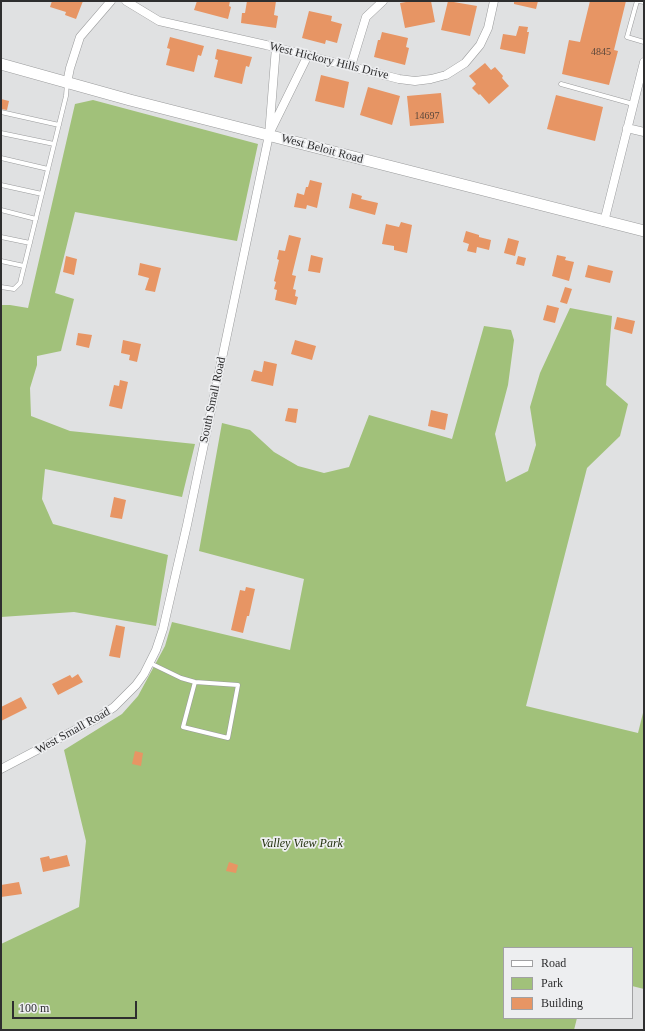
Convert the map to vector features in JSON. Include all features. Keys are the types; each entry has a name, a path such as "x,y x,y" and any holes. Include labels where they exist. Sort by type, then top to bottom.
{"main road":[{"name":"West Beloit Road","path":"1,64 67,83 644,232"}],"street":[{"path":"67,83 80,37 111,1"},
{"name":"West Hickory Hills Drive","path":"126,1 159,21 276,47 400,79 415,81 446,75 465,63 480,45 488,28 494,1"},
{"path":"350,66 366,17 383,1"},
{"path":"269,134 276,47"},
{"path":"269,134 308,55"},
{"path":"604,222 644,62"},
{"path":"627,128 644,132"},
{"name":"South Small Road","path":"150,662 163,629 185,533 269,134"},
{"name":"West Small Road","path":"1,769 104,715 128,694 144,674 150,662"}],"lane":[{"path":"644,2 638,1 627,37 644,42"},
{"path":"1,287 14,290 20,283 66,96 67,83"},
{"path":"561,84 633,104"},
{"path":"1,112 59,124"},
{"path":"1,133 54,144"},
{"path":"1,158 48,169"},
{"path":"1,185 42,194"},
{"path":"1,210 36,219"},
{"path":"1,236 30,243"},
{"path":"1,261 24,266"},
{"path":"150,662 181,678 195,682 238,685 228,738 183,727 195,682"}],"green space":[{"path":"93,100 258,144 237,241 75,212 55,293 74,299 61,351 37,356 37,365 30,388 31,416 70,431 195,444 182,497 45,469 42,499 53,524 168,555 156,626 74,612 1,617 1,305 28,308 75,104"},
{"name":"Valley View Park","path":"570,308 612,316 606,385 628,404 620,436 587,468 526,706 638,733 644,709 644,989 633,986 633,947 503,947 503,1019 577,1019 574,1030 1,1030 1,944 79,907 86,841 64,750 122,714 138,696 165,646 172,622 290,650 304,579 199,551 222,423 250,430 274,452 298,466 324,473 349,467 369,415 452,439 484,326 511,330 514,340 508,385 495,434 506,482 528,471 536,445 530,407 540,373"}],"building":[{"path":"52,1 83,1 76,19 65,15 66,12 50,7"},
{"path":"197,1 230,1 229,6 231,7 228,19 194,10"},
{"path":"247,1 276,1 274,15 278,16 276,28 241,23 242,13 245,13"},
{"path":"412,1 431,1 435,22 405,28 400,3"},
{"path":"448,1 477,6 470,36 441,30"},
{"path":"514,1 538,1 536,9 514,4"},
{"path":"590,1 626,1 614,50 618,51 609,85 562,74 569,40 580,42"},
{"path":"309,11 332,16 331,21 342,24 337,43 326,40 325,44 302,38"},
{"path":"519,26 528,27 527,32 529,32 525,54 500,49 503,34 516,36"},
{"path":"382,32 408,38 406,47 409,48 405,65 374,57 378,40 380,40"},
{"path":"170,37 204,46 201,56 198,55 194,72 166,65 170,49 167,48"},
{"path":"217,49 252,57 249,67 246,66 242,84 214,77 218,60 215,59"},
{"path":"485,63 491,70 495,67 509,86 489,104 472,88 476,84 469,76"},
{"path":"321,75 349,82 344,108 315,101"},
{"path":"368,87 400,96 392,125 360,115"},
{"path":"441,93 444,123 410,126 407,96"},
{"path":"556,95 603,107 595,141 547,129"},
{"path":"1,99 9,101 7,110 1,109"},
{"path":"310,180 322,183 317,208 307,205 306,209 294,207 297,193 304,195"},
{"path":"352,193 362,196 361,199 378,203 375,215 349,208"},
{"path":"401,222 412,225 407,253 394,250 394,246 382,244 386,224 399,227"},
{"path":"466,231 479,235 479,237 491,240 489,250 477,247 476,253 467,251 469,244 463,242"},
{"path":"289,235 301,238 292,275 296,276 293,289 296,290 295,296 298,297 296,305 275,300 277,290 274,289 276,282 274,281 279,260 277,259 279,250 285,251"},
{"path":"508,238 519,241 515,256 504,253"},
{"path":"311,255 323,258 320,273 308,271"},
{"path":"557,255 566,257 565,260 574,262 569,281 552,276"},
{"path":"66,256 77,259 74,275 63,272"},
{"path":"518,256 526,258 524,266 516,264"},
{"path":"140,263 161,268 155,292 145,290 149,278 138,275"},
{"path":"588,265 613,271 610,283 585,277"},
{"path":"565,287 572,289 567,304 560,302"},
{"path":"547,305 559,308 555,323 543,320"},
{"path":"617,317 635,321 632,334 614,329"},
{"path":"78,333 92,335 89,348 76,345"},
{"path":"123,340 141,344 137,362 129,360 130,355 121,353"},
{"path":"295,340 316,346 312,360 291,354"},
{"path":"264,361 277,364 273,386 251,381 254,370 262,372"},
{"path":"120,380 128,382 122,409 109,406 114,385 119,386"},
{"path":"288,408 298,409 296,423 285,421"},
{"path":"431,410 448,414 445,430 428,426"},
{"path":"114,497 126,500 122,519 110,517"},
{"path":"246,587 255,589 249,616 247,616 243,633 231,630 240,590 245,591"},
{"path":"116,625 125,627 120,658 109,656"},
{"path":"78,674 83,682 58,695 52,684 70,675 72,678"},
{"path":"21,697 27,708 1,721 1,707"},
{"path":"135,751 143,753 141,766 132,764"},
{"path":"67,855 70,866 43,872 40,858 49,856 50,859"},
{"path":"229,862 238,865 236,873 226,871"},
{"path":"19,882 22,894 1,897 1,885"}]}
